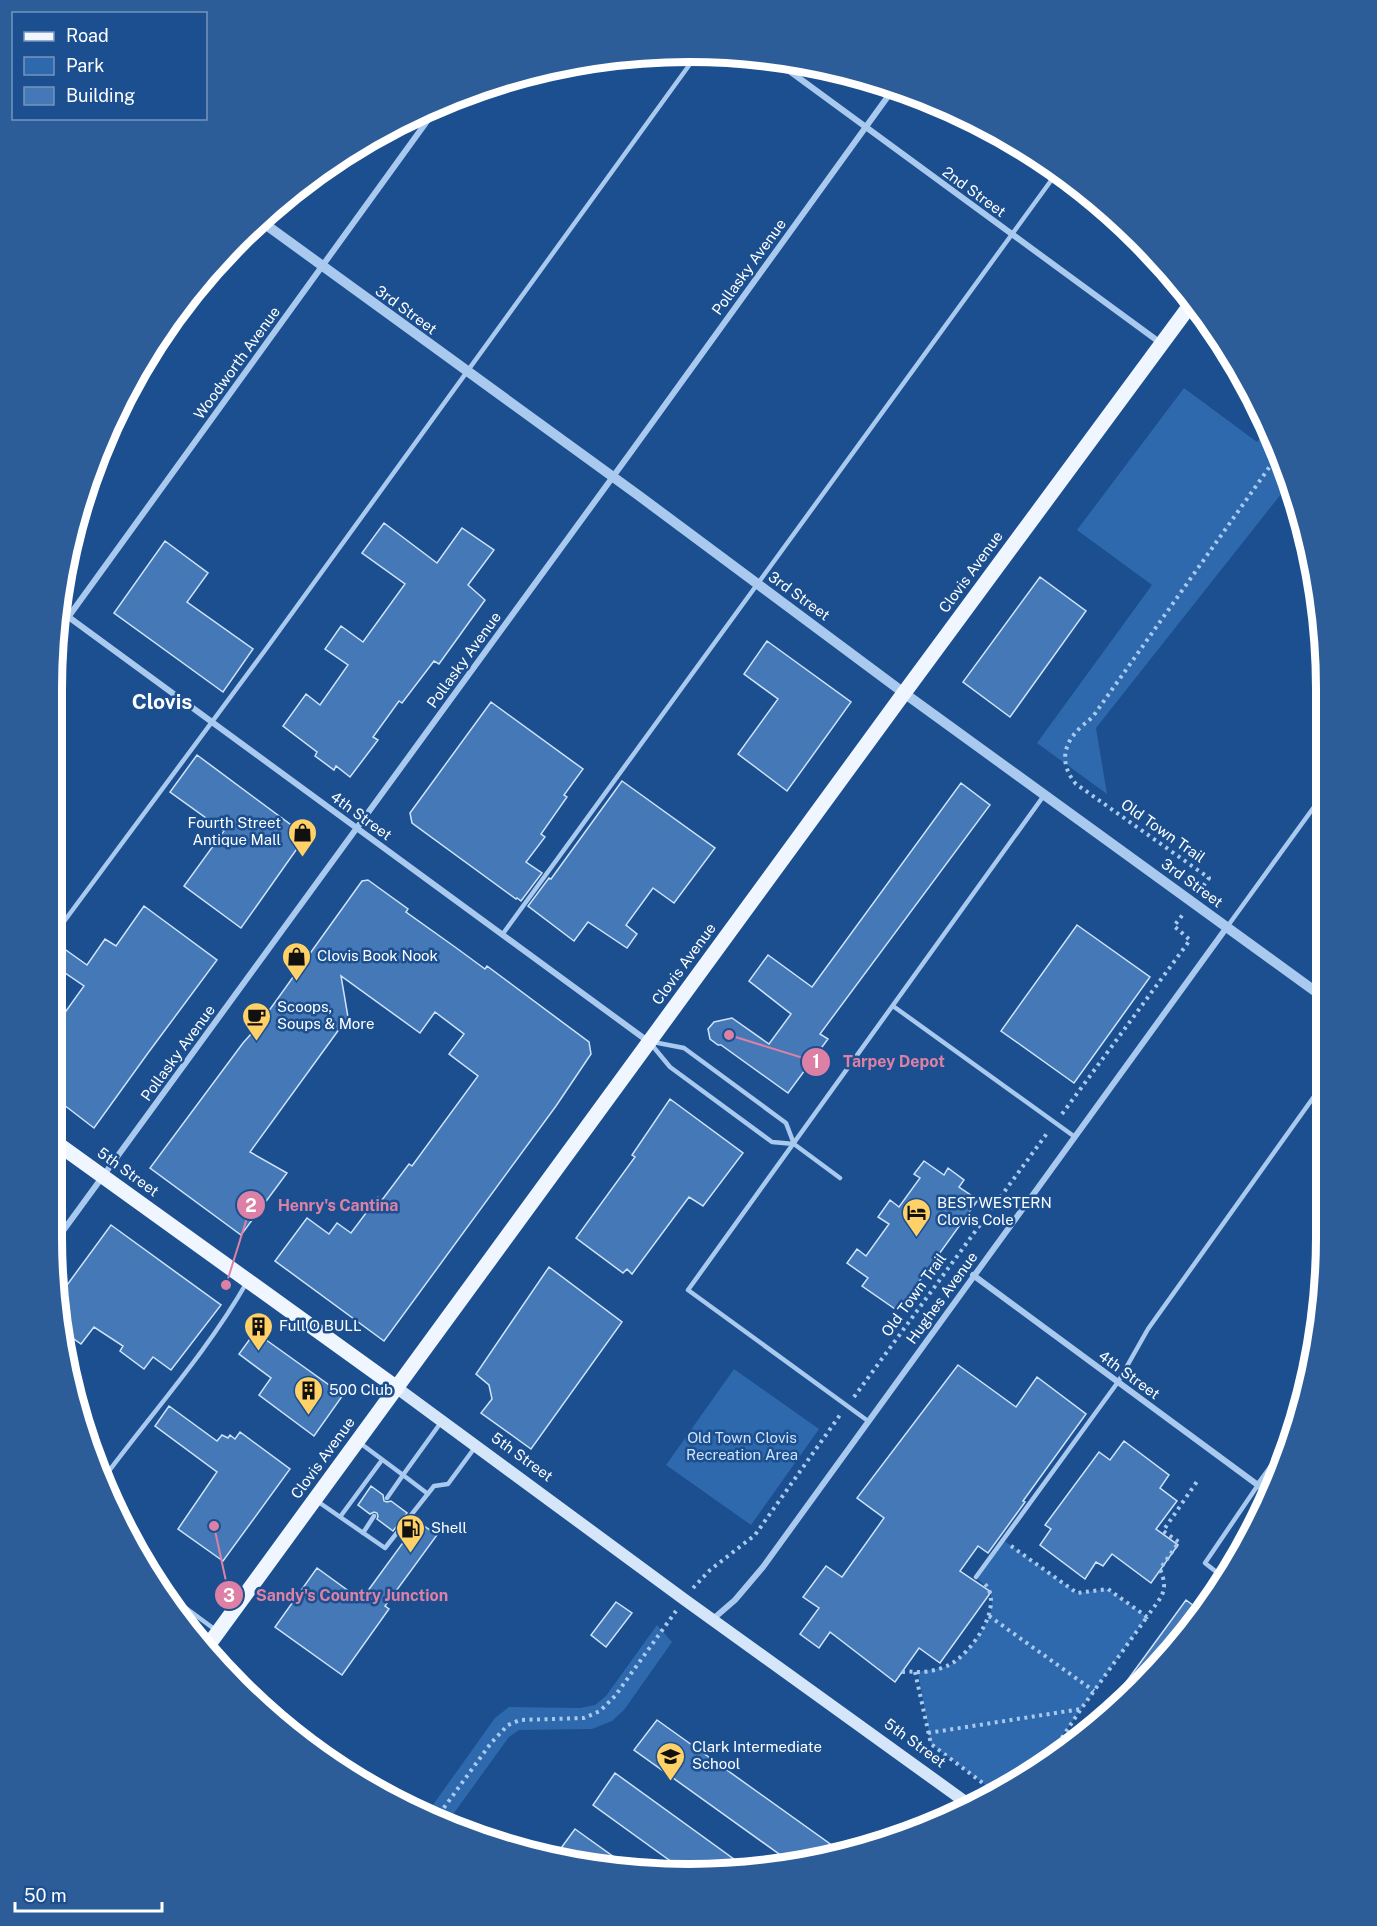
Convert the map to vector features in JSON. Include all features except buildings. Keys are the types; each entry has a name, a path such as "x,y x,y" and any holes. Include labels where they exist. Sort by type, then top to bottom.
{"main road":[{"name":"Clovis Avenue","path":"210,1643 1187,309"},
{"name":"5th Street","path":"62,1147 964,1801"}],"street":[{"name":"2nd Street","path":"788,70 1162,344"},
{"name":"Pollasky Avenue","path":"62,1232 889,95"},
{"name":"Woodworth Avenue","path":"66,620 429,118"},
{"name":"3rd Street","path":"266,225 1316,992"},
{"name":"4th Street","path":"68,617 649,1042"},
{"name":"Hughes Avenue","path":"712,1619 750,1584 1227,927"},
{"name":"4th Street","path":"973,1275 1263,1489"},
{"path":"1258,1485 1272,1465"}],"lane":[{"path":"62,924 254,665 691,62"},
{"path":"502,934 1053,178"},
{"path":"868,1421 688,1290 1045,794"},
{"path":"1227,927 1316,804"},
{"path":"893,1005 1075,1137"},
{"path":"649,1042 684,1048 786,1124 794,1144"},
{"path":"649,1042 670,1067 772,1142 794,1144 840,1178"},
{"path":"976,1577 1118,1382 1148,1329 1316,1094"},
{"path":"108,1473 232,1308 248,1280"},
{"path":"387,1498 442,1421"},
{"path":"358,1441 428,1494"},
{"path":"315,1500 385,1548 434,1486 448,1484 476,1446"},
{"path":"340,1517 382,1460"},
{"path":"1218,1573 1204,1563 1258,1485"},
{"path":"363,1533 374,1516"},
{"path":"181,1605 218,1632"}],"path":[{"name":"Old Town Trail","path":"440,1813 491,1743 508,1725 520,1720 584,1718 600,1712 615,1696 696,1584 755,1534 847,1405 1190,940 1174,926 1209,878 1076,784 1067,774 1065,767 1067,748 1080,728 1094,715 1273,462"},
{"path":"1058,1744 1165,1591 1165,1581 1160,1569 1179,1542 1163,1531 1198,1480"},
{"path":"1003,1540 1077,1593 1108,1588 1147,1617"},
{"path":"902,1672 924,1672 949,1665 967,1650 979,1635 992,1605 990,1591 976,1577"},
{"path":"989,1616 1094,1691"},
{"path":"915,1672 931,1744 989,1787"},
{"path":"928,1733 1081,1709"}],"green space":[{"path":"1184,388 1257,442 1262,435 1283,491 1096,728 1107,794 1037,743 1152,585 1077,530"},
{"name":"Old Town Clovis Recreation Area","path":"734,1369 819,1429 751,1525 666,1465"},
{"path":"1003,1540 1077,1593 1108,1589 1147,1617 1055,1746 989,1787 931,1744 918,1672 950,1665 957,1661 982,1630 990,1613 992,1599 990,1591 976,1577"},
{"path":"657,1625 672,1642 624,1710 612,1721 592,1729 519,1730 509,1737 451,1818 430,1809 495,1718 509,1707 580,1708 595,1705 606,1696"}],"place":[{"name":"Fourth Street Antique Mall","path":"302,858"},
{"name":"Clovis Book Nook","path":"296,982"},
{"name":"Tarpey Depot","path":"729,1035"},
{"name":"Scoops, Soups & More","path":"256,1042"},
{"name":"BEST WESTERN Clovis Cole","path":"916,1238"},
{"name":"Henry's Cantina","path":"226,1285"},
{"name":"Full O BULL","path":"258,1352"},
{"name":"500 Club","path":"308,1416"},
{"name":"Sandy's Country Junction","path":"214,1526"},
{"name":"Shell","path":"410,1554"},
{"name":"Clark Intermediate School","path":"671,1782"}],"district":[{"name":"Clovis","path":"162,702"}]}
